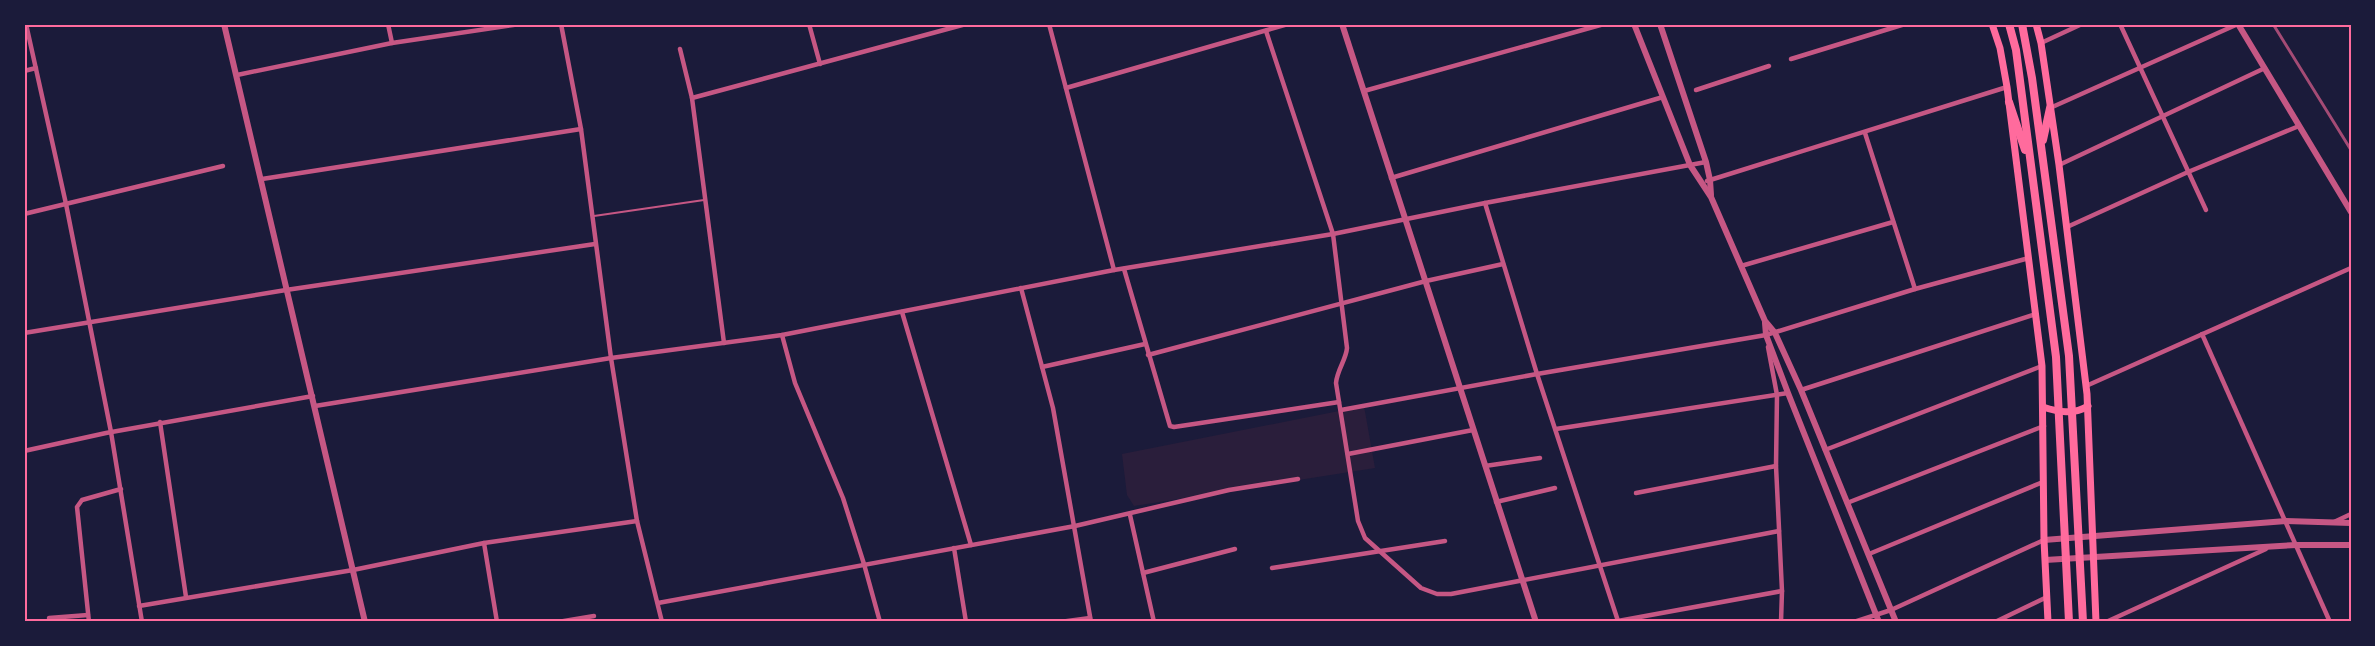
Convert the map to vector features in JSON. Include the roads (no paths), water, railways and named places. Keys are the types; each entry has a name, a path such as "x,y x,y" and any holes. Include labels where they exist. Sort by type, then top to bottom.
{"highway":[{"path":"2009,24 2016,50 2056,357 2069,622"},
{"path":"2022,24 2042,147 2069,356 2083,622"},
{"path":"2009,102 2030,167"},
{"path":"2042,147 2050,108"}],"main road":[{"path":"1992,24 2000,48 2007,87 2042,366 2044,540 2048,622"},
{"path":"2036,24 2041,43 2059,165 2086,386 2096,622"},
{"path":"2043,407 2065,412 2088,406"}],"street":[{"path":"26,24 66,204 111,432 142,622"},
{"path":"224,24 365,622"},
{"path":"388,24 392,43"},
{"path":"237,75 392,43 520,24"},
{"path":"561,24 581,129 611,358 637,521 662,622"},
{"path":"809,24 820,64"},
{"path":"692,98 966,24"},
{"path":"1049,24 1114,270"},
{"path":"1066,88 1288,24"},
{"path":"1342,24 1536,622"},
{"path":"1364,91 1604,24"},
{"path":"1634,24 1690,165 1711,197 1765,321 1775,333 1801,390 1896,622"},
{"path":"1660,24 1706,162 1711,197"},
{"path":"1791,59 1905,24"},
{"path":"2041,43 2082,24"},
{"path":"2120,24 2206,210"},
{"path":"2050,108 2238,24 2351,212"},
{"path":"1266,31 1333,234 1343,303 1347,353 1337,376 1339,402 1361,531 1378,551 1429,593 1451,594 1779,531"},
{"path":"680,49 692,98 724,343"},
{"path":"1696,90 1769,66"},
{"path":"24,71 36,68"},
{"path":"2059,165 2265,68"},
{"path":"1702,183 2007,87"},
{"path":"1391,178 1663,97"},
{"path":"2067,227 2188,172 2299,126"},
{"path":"262,179 581,129"},
{"path":"1865,133 1915,289"},
{"path":"315,406 611,358 782,335 1114,270 1333,234 1706,162"},
{"path":"24,214 223,166"},
{"path":"1485,203 1537,374 1618,621 1782,591"},
{"path":"1741,266 1893,222"},
{"path":"24,333 286,290 595,244"},
{"path":"1341,410 1766,335 1915,289 2029,258"},
{"path":"1148,355 1426,281 1503,264"},
{"path":"2086,386 2351,268"},
{"path":"1124,269 1170,426 1174,428 1339,402"},
{"path":"1021,288 1053,408 1091,620 1060,622"},
{"path":"902,312 971,545"},
{"path":"1801,390 2036,314"},
{"path":"1765,321 1777,396 1776,466 1782,591 1781,622"},
{"path":"2202,334 2330,622"},
{"path":"782,335 795,383 843,498 880,622"},
{"path":"1766,335 1877,619"},
{"path":"1042,366 1145,344"},
{"path":"1825,450 2042,366"},
{"path":"1556,429 1788,393"},
{"path":"24,452 160,422 313,396"},
{"path":"160,422 186,597"},
{"path":"1847,503 2044,426"},
{"path":"1348,453 1473,430"},
{"path":"1485,466 1540,458"},
{"path":"1636,493 1776,466"},
{"path":"658,603 1075,526 1228,490 1298,479"},
{"path":"1869,554 2043,482"},
{"path":"1496,502 1555,488"},
{"path":"89,622 78,503 121,489"},
{"path":"1130,514 1154,622"},
{"path":"2331,523 2351,514"},
{"path":"1854,622 1877,619 1891,610 2044,540 2093,538 2286,520 2351,523"},
{"path":"139,606 353,570 484,543 637,521"},
{"path":"1272,568 1445,541"},
{"path":"484,543 497,622"},
{"path":"2045,560 2266,549 2296,545 2351,545"},
{"path":"954,548 966,622"},
{"path":"1143,573 1234,549"},
{"path":"2106,622 2266,549"},
{"path":"1995,622 2047,597"},
{"path":"49,618 88,615"},
{"path":"558,622 594,616"}],"lane":[{"path":"591,216 705,200"}],"railway":[{"path":"2273,24 2351,150"}]}
